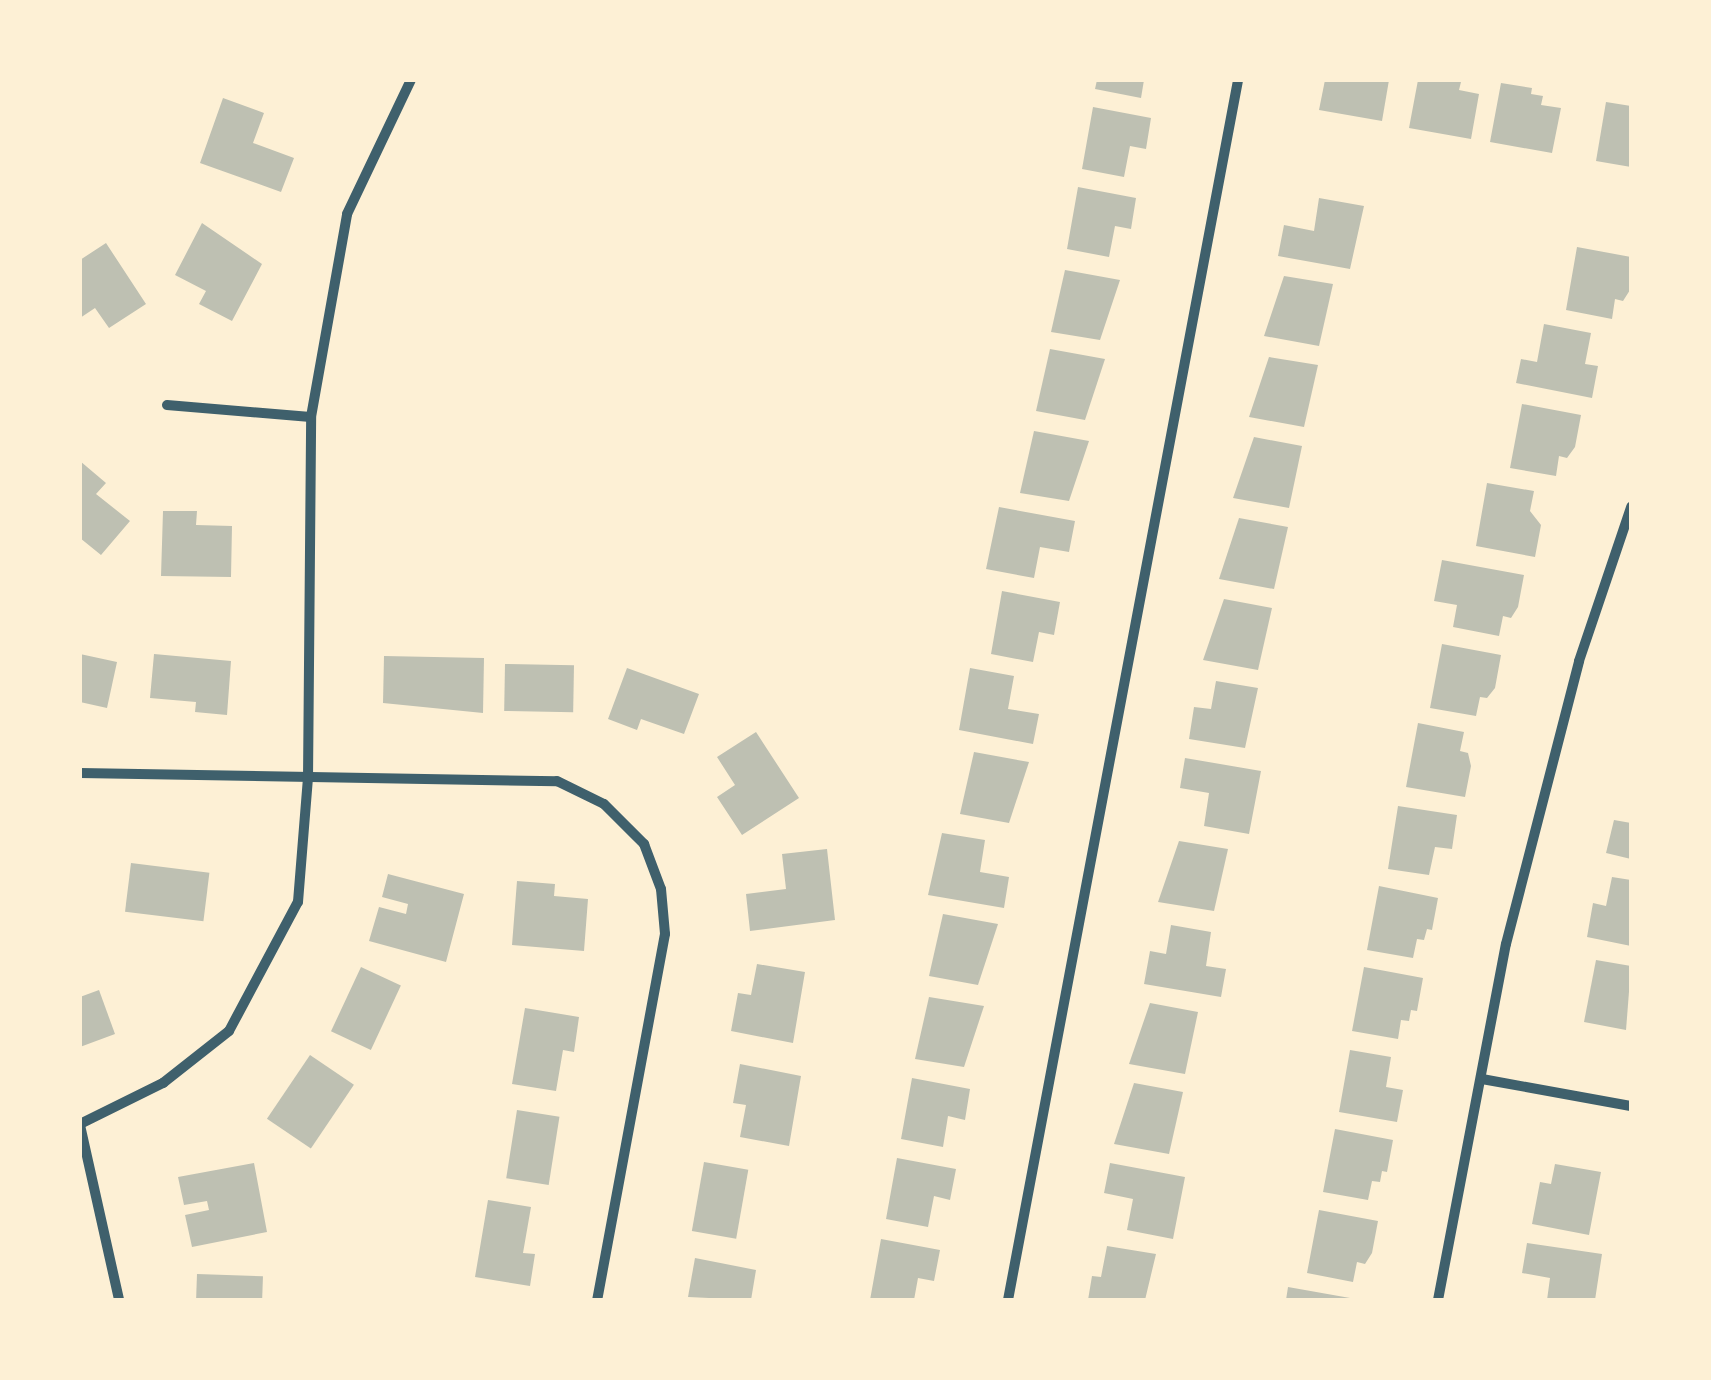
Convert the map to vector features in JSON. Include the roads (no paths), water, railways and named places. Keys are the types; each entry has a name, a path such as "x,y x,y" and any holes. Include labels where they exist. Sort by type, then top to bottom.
{"street":[{"path":"119,1300 80,1125 163,1083 229,1032 298,902 308,779 311,417 347,214 410,80"},
{"path":"1008,1300 1238,80"},
{"path":"167,405 311,417"},
{"path":"1438,1300 1506,944 1579,661 1631,507"},
{"path":"80,774 556,781 604,804 644,844 661,888 665,934 598,1300"},
{"path":"1482,1080 1631,1106"}]}
